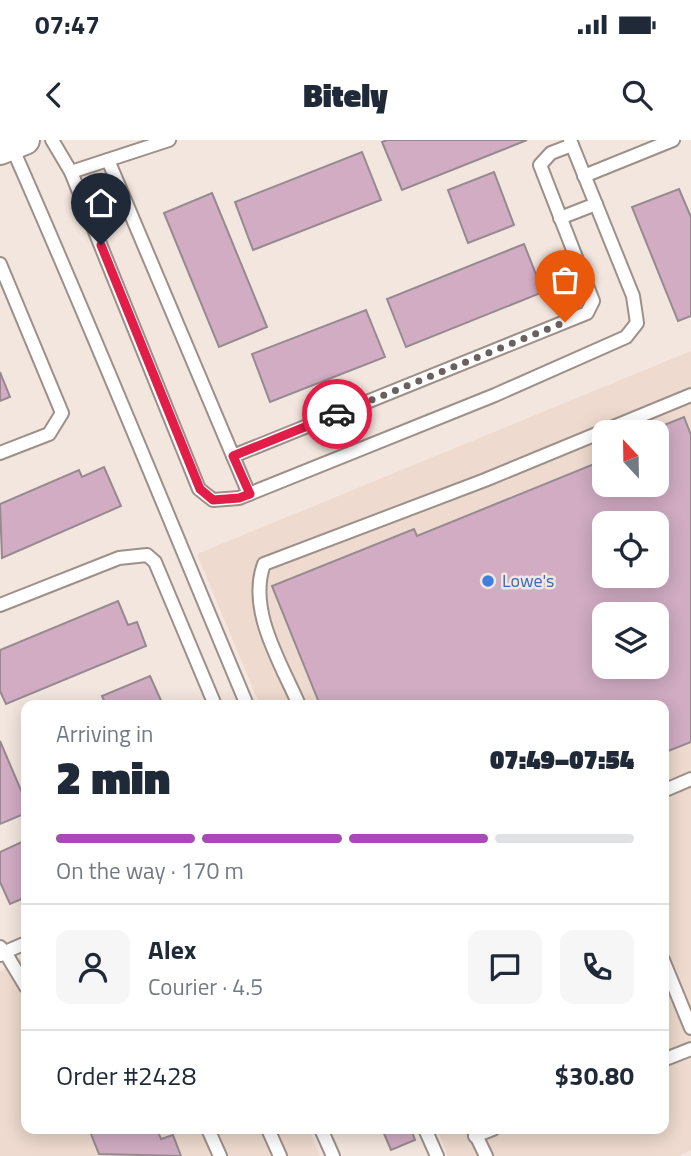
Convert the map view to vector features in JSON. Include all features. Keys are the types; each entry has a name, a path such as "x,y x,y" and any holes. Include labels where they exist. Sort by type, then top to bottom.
{"lane":[{"path":"52,140 71,172 200,489 213,500 239,498 250,494 495,395 626,337 638,323 633,296 571,143 551,153 540,165 593,301 587,313 233,456"},
{"path":"71,172 169,140"},
{"path":"584,176 673,140"},
{"path":"12,145 51,232 86,325 245,700"},
{"path":"108,160 250,494"},
{"path":"560,218 596,204"},
{"path":"0,264 62,413 49,434 0,453"},
{"path":"297,700 264,625 257,582 264,564 485,480 691,395"},
{"path":"0,606 119,558 147,555 155,562 213,700"},
{"path":"669,788 691,779"},
{"path":"21,945 2,951 21,980"},
{"path":"669,975 691,1028"},
{"path":"669,1058 691,1049"},
{"path":"210,1134 220,1156"},
{"path":"270,1134 280,1156"},
{"path":"323,1134 333,1156"},
{"path":"427,1134 437,1156"},
{"path":"475,1134 486,1156"}],"shaded area":[{"path":"691,351 691,1150 679,1156 448,1156 439,1134 669,1134 669,700 258,700 197,554"},
{"path":"21,958 21,1134 311,1134 320,1156 0,1156 0,972"}],"building":[{"path":"527,140 402,190 382,142"},
{"path":"362,152 381,200 253,250 235,202"},
{"path":"494,172 514,225 468,243 448,190"},
{"path":"679,189 691,217 691,316 678,321 632,207"},
{"path":"212,193 267,327 219,347 164,213"},
{"path":"524,244 543,292 406,347 387,299"},
{"path":"366,310 385,357 270,402 252,354"},
{"path":"0,372 10,397 0,401"},
{"name":"Lowe's","path":"684,417 691,435 691,742 669,751 669,700 318,700 272,586 414,529 417,536 592,465 592,497 669,497 669,423"},
{"path":"104,467 121,506 2,558 0,504 79,470 82,477"},
{"path":"118,601 128,625 137,622 146,646 6,704 0,691 0,650"},
{"path":"150,676 161,700 104,700 102,696"},
{"path":"0,741 21,790 21,815 0,824"},
{"path":"21,842 21,899 10,904 0,882 0,852"},
{"path":"91,1134 159,1134 161,1139 173,1135 181,1156 99,1154"},
{"path":"384,1134 413,1134 415,1140 391,1150"}],"way so far":[{"path":"337,414 565,322"}],"place":[{"name":"Lowe's","path":"488,581"}],"route":[{"path":"101,245 200,489 213,500 239,498 250,494 233,456 337,414"}]}
